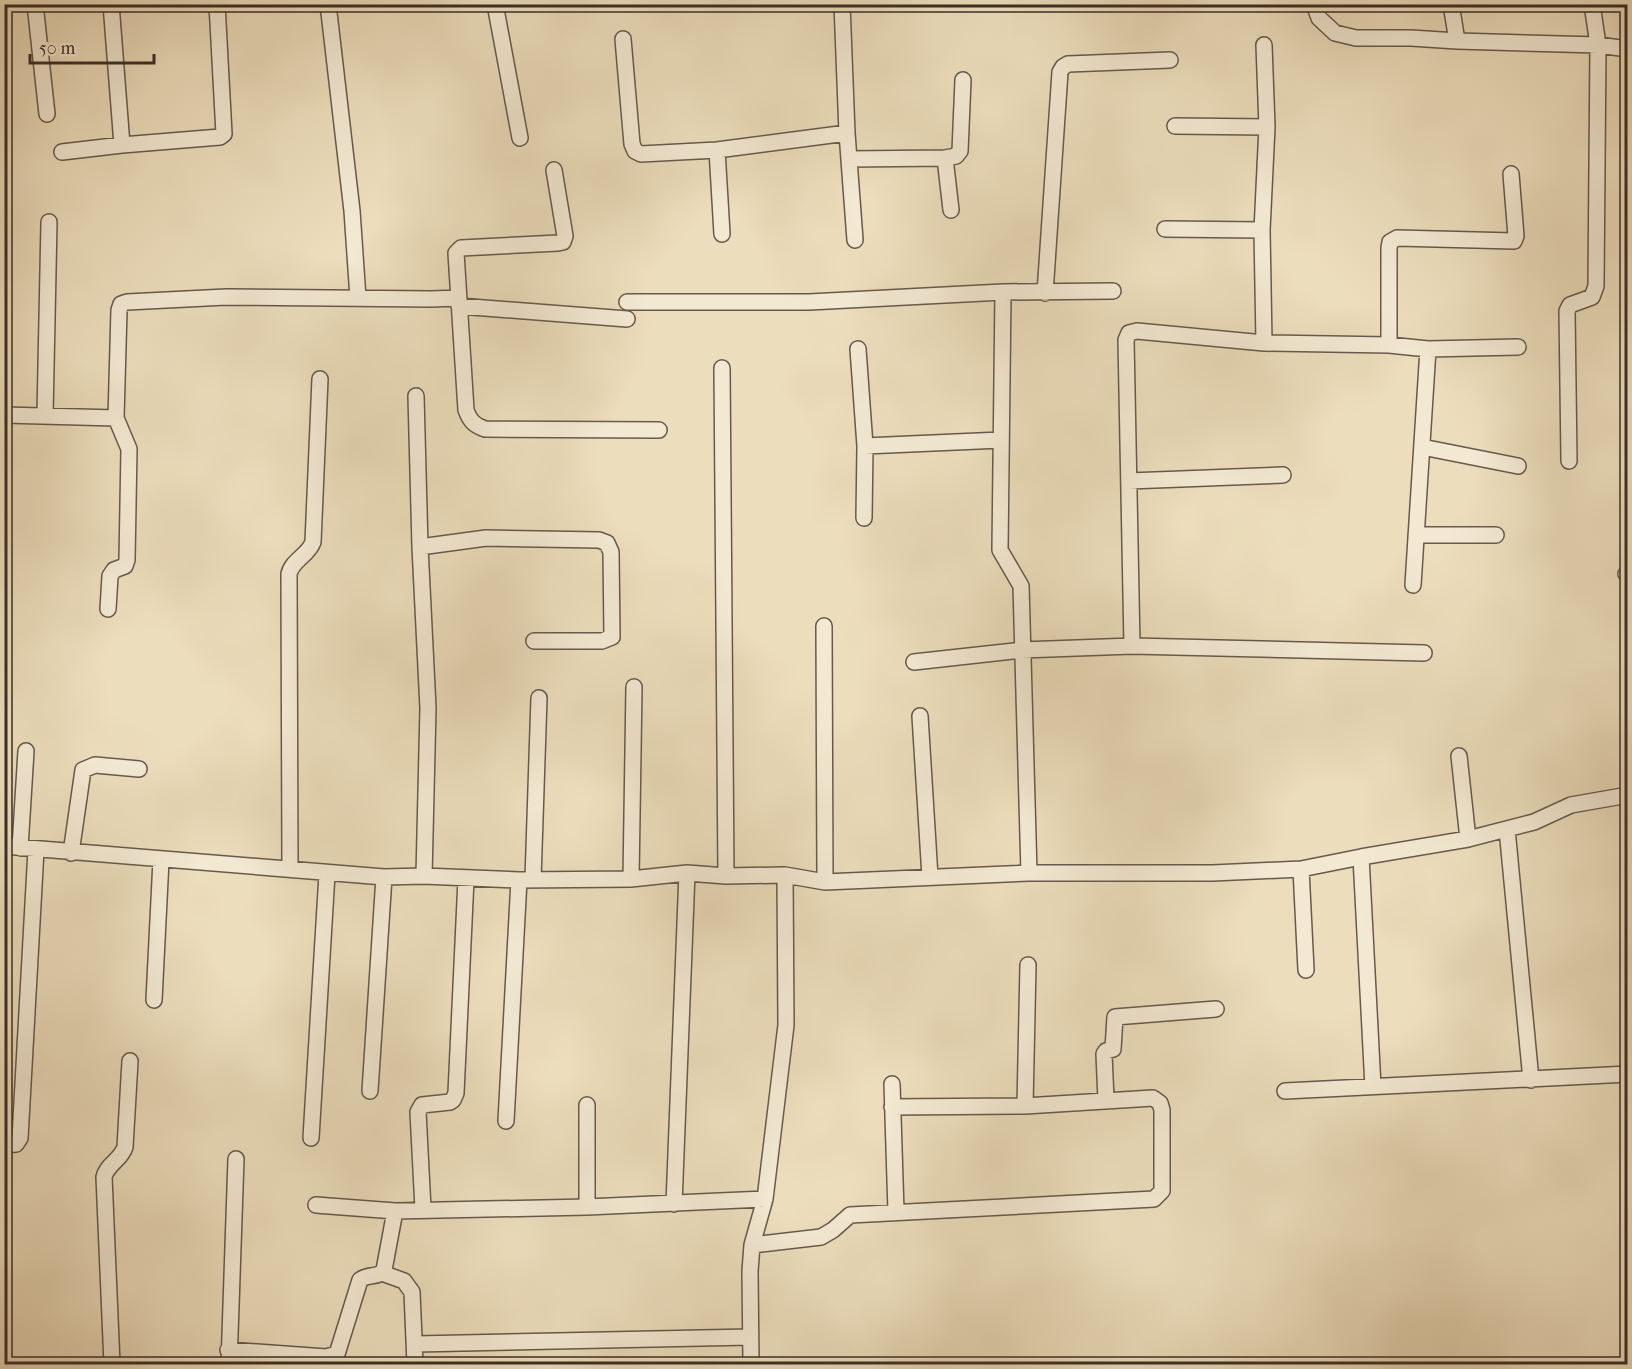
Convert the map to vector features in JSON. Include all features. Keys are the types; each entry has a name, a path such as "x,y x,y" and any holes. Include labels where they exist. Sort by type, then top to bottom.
{"street":[{"path":"35,4 47,114"},
{"path":"111,4 122,145"},
{"path":"62,152 220,137 225,134 217,4"},
{"path":"328,4 352,211 358,298"},
{"path":"495,4 520,138"},
{"path":"842,4 855,240"},
{"path":"1314,4 1319,18 1335,33 1356,38 1598,45 1628,49"},
{"path":"1451,4 1457,41"},
{"path":"1569,461 1567,311 1570,305 1592,297 1596,286 1598,45 1592,4"},
{"path":"623,39 632,144 635,151 645,155 717,150 848,134"},
{"path":"1264,45 1267,127 1263,230 1264,344"},
{"path":"1045,293 1060,72 1068,64 1170,60"},
{"path":"849,159 956,156 960,151 963,80"},
{"path":"1175,126 1267,127"},
{"path":"717,150 722,234"},
{"path":"945,158 951,210"},
{"path":"554,170 566,236 563,242 458,250 455,256 466,410 472,423 485,429 659,429"},
{"path":"1389,345 1390,242 1397,238 1514,241 1516,236 1511,174"},
{"path":"45,415 49,222"},
{"path":"1165,229 1263,230"},
{"path":"627,302 809,302 1003,292 1113,291"},
{"path":"1003,292 1000,550 1021,585 1029,873"},
{"path":"108,609 110,576 114,570 125,566 127,560 129,449 116,418 119,310 123,303 226,297 358,298 458,302 627,319"},
{"path":"1132,646 1126,340 1129,333 1264,344 1389,345 1428,349 1518,347"},
{"path":"858,348 865,446 864,518"},
{"path":"1413,585 1428,349"},
{"path":"722,368 726,876"},
{"path":"290,869 290,574 291,568 307,553 313,542 320,379"},
{"path":"416,396 420,547 428,708 424,876"},
{"path":"4,415 116,418"},
{"path":"865,446 1001,440"},
{"path":"1422,447 1518,466"},
{"path":"1129,481 1283,475"},
{"path":"1416,535 1496,535"},
{"path":"420,547 486,538 598,540 607,543 611,552 612,637 602,641 534,641"},
{"path":"824,626 825,882"},
{"path":"914,662 1022,650 1132,646 1424,653"},
{"path":"630,879 634,687"},
{"path":"506,1121 539,698"},
{"path":"920,716 930,878"},
{"path":"26,751 12,847 384,877 630,879 687,873 726,876 785,875 825,882 1029,873 1213,873 1301,869 1468,840 1534,822 1571,805 1628,795"},
{"path":"1459,756 1468,840"},
{"path":"71,853 83,770 95,765 140,770"},
{"path":"1507,829 1531,1080"},
{"path":"4,1145 16,1144 20,1138 36,850"},
{"path":"1361,857 1373,1087"},
{"path":"154,1000 161,860"},
{"path":"1301,869 1306,970"},
{"path":"311,1138 327,873"},
{"path":"674,1204 687,873"},
{"path":"751,1365 752,1245 765,1199 786,1025 785,875"},
{"path":"370,1091 384,877"},
{"path":"423,1209 418,1112 422,1105 450,1102 456,1093 466,879"},
{"path":"1025,1106 1028,965"},
{"path":"1106,1100 1104,1054 1113,1049 1115,1017 1216,1009"},
{"path":"112,1365 104,1177 107,1168 121,1157 125,1147 130,1061"},
{"path":"1285,1091 1628,1074"},
{"path":"892,1084 897,1212"},
{"path":"752,1245 821,1237 850,1215 1154,1198 1158,1197 1163,1188 1162,1110 1160,1103 1148,1097 1025,1106 892,1107"},
{"path":"587,1105 587,1207"},
{"path":"236,1159 229,1357 334,1356 340,1349 360,1280 382,1273 404,1281 413,1296 415,1365"},
{"path":"316,1205 395,1211 587,1207 765,1199"},
{"path":"382,1273 395,1211"},
{"path":"416,1344 750,1337"}]}
